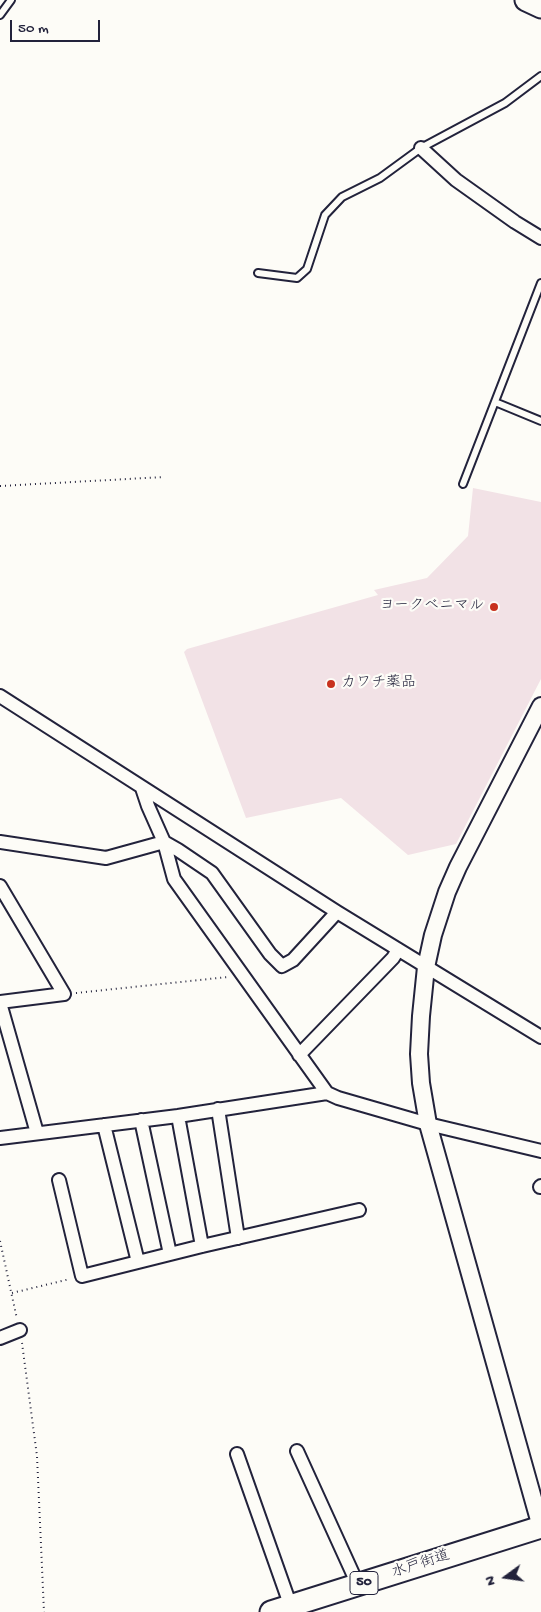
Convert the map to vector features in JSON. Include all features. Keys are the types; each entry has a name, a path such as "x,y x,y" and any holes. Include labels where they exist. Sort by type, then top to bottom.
{"main road":[{"path":"526,0 541,7"},
{"name":"水戸街道","path":"281,1609 541,1527"}],"street":[{"path":"421,148 456,180 541,238"},
{"path":"0,696 337,912 426,967 539,1032"},
{"path":"541,706 447,892 433,934 426,967 420,1016 419,1054 421,1083 428,1124 541,1527"},
{"path":"142,788 164,842 174,879 326,1092 338,1098 428,1124 541,1151"},
{"path":"0,842 106,858 164,842 212,873 270,954 282,966 293,960 337,912"},
{"path":"0,886 64,994 0,1003 37,1133"},
{"path":"299,1055 393,958 398,950"},
{"path":"0,1138 178,1116 326,1092"},
{"path":"218,1109 238,1238"},
{"path":"178,1116 202,1246"},
{"path":"141,1120 170,1254"},
{"path":"104,1125 138,1262"},
{"path":"60,1180 82,1276 359,1210"},
{"path":"0,1338 20,1330"},
{"path":"298,1451 358,1585"},
{"path":"237,1454 281,1609"}],"lane":[{"path":"0,15 11,0"},
{"path":"258,273 297,278 307,269 325,215 342,197 380,178 421,148 505,103 541,76"},
{"path":"463,484 541,283"},
{"path":"495,402 541,421"}],"path":[{"path":"0,486 164,477"},
{"path":"64,994 100,992 243,975"},
{"path":"0,1241 20,1330 37,1456 44,1612"},
{"path":"12,1293 82,1276"}],"shaded area":[{"path":"473,488 541,502 541,679 456,844 408,855 341,798 246,818 184,652 187,649 378,595 374,590 427,578 468,536"}],"place":[{"name":"ヨークベニマル","path":"494,607"},
{"name":"カワチ薬品","path":"331,684"}]}
